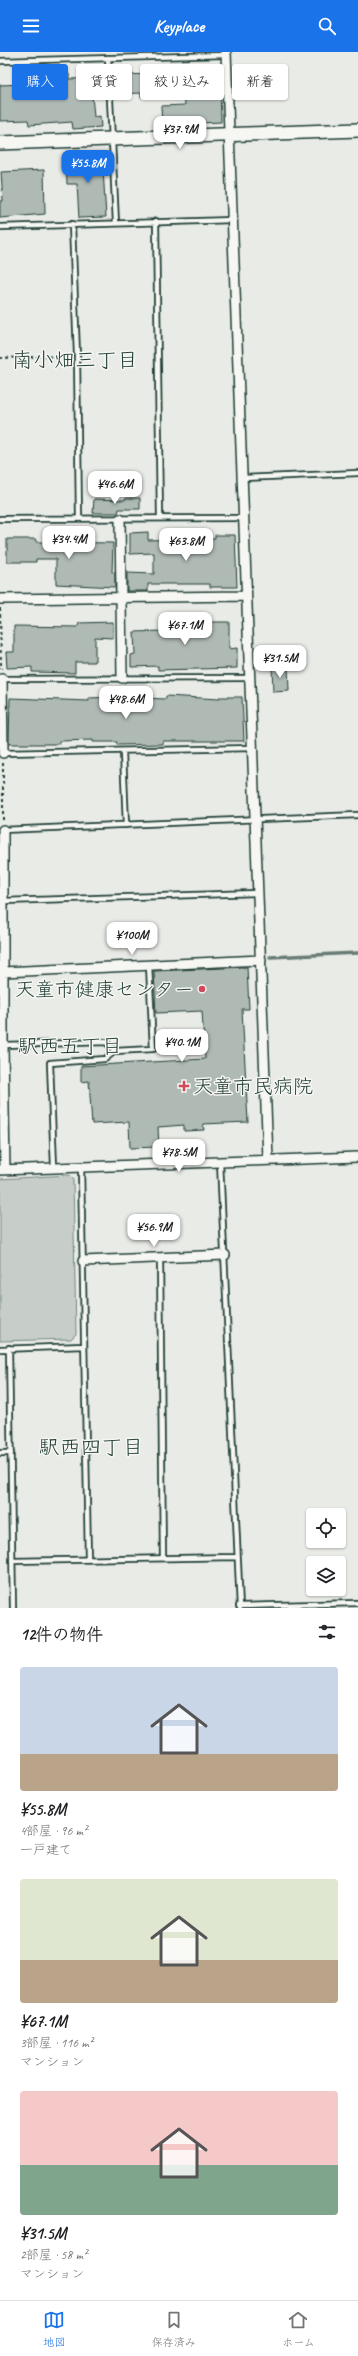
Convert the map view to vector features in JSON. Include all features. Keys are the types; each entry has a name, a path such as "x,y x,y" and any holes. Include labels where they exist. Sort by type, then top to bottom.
{"street":[{"path":"226,53 231,136 246,596 256,820 257,893 261,960 268,1159"},
{"path":"0,143 231,136 358,130"},
{"path":"120,519 122,678"},
{"path":"0,599 246,596"},
{"path":"2,679 3,753"},
{"path":"2,830 3,1170 268,1159 358,1157"},
{"path":"3,972 261,960"},
{"path":"83,1261 225,1255"}],"lane":[{"path":"0,61 226,53"},
{"path":"108,58 116,222"},
{"path":"0,227 116,222 233,220"},
{"path":"156,221 160,518"},
{"path":"72,224 77,356 79,518"},
{"path":"242,478 358,473"},
{"path":"0,519 244,518"},
{"path":"2,679 250,678"},
{"path":"3,753 123,752 253,748"},
{"path":"123,752 126,825"},
{"path":"2,830 358,815"},
{"path":"3,901 257,893"},
{"path":"54,1167 50,1063 105,1059 115,1051 153,1049 149,965"},
{"path":"3,1045 106,1042 115,1051"},
{"path":"220,1161 225,1255 236,1557 240,1607 358,1603"},
{"path":"81,1166 88,1558"},
{"path":"160,1258 163,1558"},
{"path":"0,1348 84,1346"},
{"path":"9,1348 12,1608"},
{"path":"0,1453 11,1453"},
{"path":"12,1561 88,1558 236,1557"}],"path":[{"path":"0,358 77,356"},
{"path":"0,606 2,679"},
{"path":"2,830 3,753"}],"shaded area":[{"path":"69,1175 73,1179 76,1334 71,1339 0,1341 0,1179"}],"building":[{"path":"68,74 69,79 76,79 76,100 92,100 94,117 100,116 101,127 73,129 72,122 29,125 28,120 0,121 0,85 12,84 12,100 68,100"},
{"path":"140,74 140,93 132,93 132,75"},
{"path":"185,100 221,100 221,122 162,125 161,106 185,105"},
{"path":"102,154 106,217 79,218 77,184 67,184 66,156"},
{"path":"44,170 45,214 0,218 0,201 3,201 1,172"},
{"path":"125,498 140,498 140,509 119,509 118,513 93,513 94,499 125,500"},
{"path":"148,532 148,540 215,538 215,535 235,535 237,587 210,587 210,584 148,584 148,591 127,591 127,573 154,574 154,553 130,554 130,533"},
{"path":"7,539 36,539 36,542 113,543 112,572 115,573 115,587 56,584 56,559 36,559 36,562 7,562"},
{"path":"163,615 182,615 181,622 229,622 229,649 237,648 237,668 158,670 158,666 131,667 131,655 135,654 134,632 163,631"},
{"path":"113,622 113,638 95,637 95,662 75,662 75,673 32,672 32,667 7,668 6,652 14,652 14,626 78,627 79,623"},
{"path":"272,666 288,666 289,691 273,692"},
{"path":"166,696 219,699 219,697 242,697 244,741 163,741 163,744 117,745 117,742 93,742 93,740 59,741 59,744 9,744 10,698 89,701 89,698 116,697 166,699"},
{"name":"天童市民病院","path":"247,967 249,1009 242,1009 248,1122 203,1124 204,1130 184,1131 184,1125 158,1127 159,1147 130,1148 129,1122 92,1124 89,1081 81,1082 81,1066 205,1059 202,1011 156,1013 154,971"}],"waterway":[{"path":"270,957 358,953"}],"place":[{"name":"天童市健康センター","path":"202,989"},
{"name":"天童市民病院","path":"184,1086"}],"district":[{"name":"南小畑三丁目","path":"75,360"},
{"name":"駅西五丁目","path":"70,1046"},
{"name":"駅西四丁目","path":"91,1447"}]}
